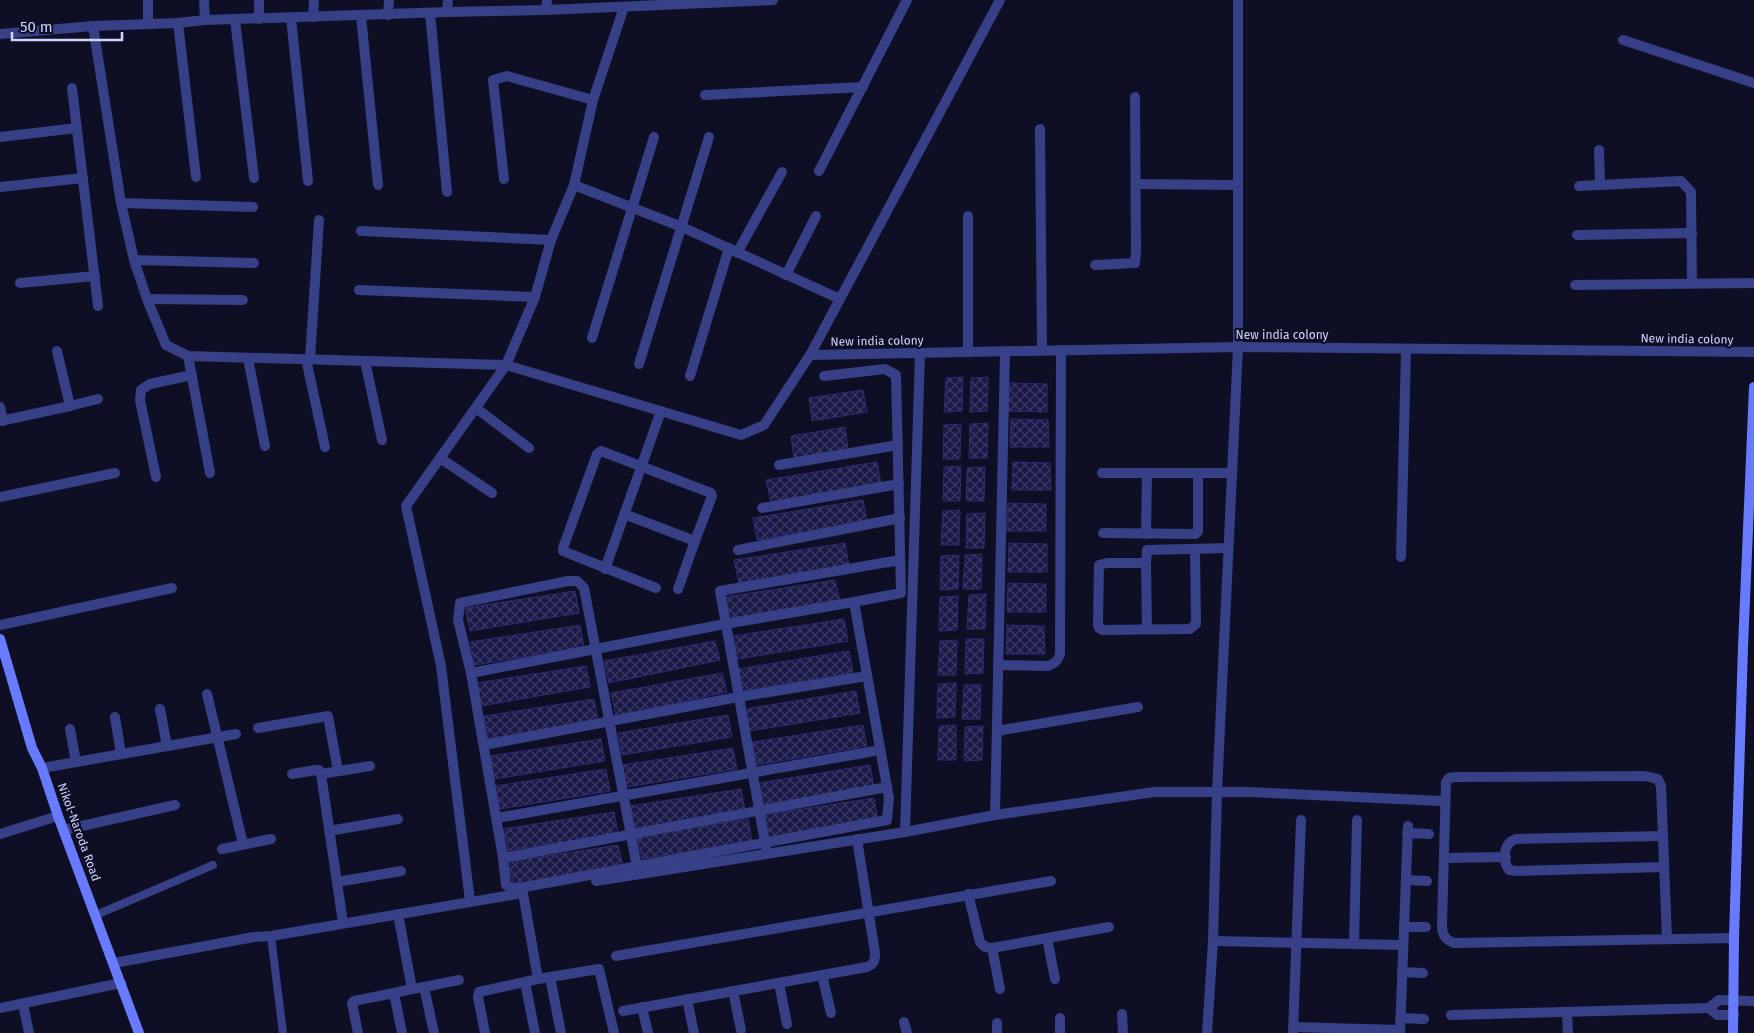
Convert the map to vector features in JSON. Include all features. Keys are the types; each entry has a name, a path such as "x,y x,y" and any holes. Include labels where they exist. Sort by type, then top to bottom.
{"street":[{"path":"148,0 148,24"},
{"path":"204,0 204,20"},
{"path":"259,0 259,19"},
{"path":"313,17 314,0"},
{"path":"388,15 389,0"},
{"path":"447,12 448,0"},
{"path":"0,34 92,26 178,23 204,20 388,15 546,5 624,7 772,0"},
{"path":"819,171 907,0"},
{"path":"92,26 121,203 134,260 146,299 166,345 188,356 506,365 741,434 764,425 810,355 1000,0"},
{"path":"1207,1033 1213,941 1217,792 1238,347 1236,185 1238,0"},
{"path":"470,901 441,666 406,506 506,365 535,297 551,240 574,185 593,100 624,7"},
{"path":"430,13 447,192"},
{"path":"361,16 378,185"},
{"path":"291,18 308,181"},
{"path":"235,20 254,178"},
{"path":"178,23 196,177"},
{"path":"1623,40 1754,83"},
{"path":"504,179 493,80 507,76 593,100"},
{"path":"705,95 862,86"},
{"path":"72,88 98,306"},
{"path":"1096,264 1135,263 1135,97"},
{"path":"0,137 77,128"},
{"path":"1040,129 1042,350"},
{"path":"639,364 709,136"},
{"path":"592,338 654,137"},
{"path":"1599,150 1600,184"},
{"path":"690,376 733,250 782,172"},
{"path":"0,187 83,178"},
{"path":"1579,186 1681,181 1691,192 1692,284"},
{"path":"1136,184 1236,185"},
{"path":"574,185 682,227 840,299"},
{"path":"121,203 253,207"},
{"path":"786,275 816,216"},
{"path":"968,216 968,352"},
{"path":"320,220 308,359 325,447"},
{"path":"361,231 551,240"},
{"path":"1577,235 1692,233"},
{"path":"134,260 254,263"},
{"path":"20,283 94,276"},
{"path":"1575,285 1754,283"},
{"path":"359,290 535,297"},
{"path":"146,299 243,300"},
{"name":"New india colony","path":"810,355 1238,347 1754,352"},
{"path":"1401,558 1406,349"},
{"path":"998,665 1048,666 1054,664 1060,654 1061,350"},
{"path":"57,351 70,406"},
{"path":"995,816 1005,352"},
{"path":"905,832 920,353"},
{"path":"188,356 210,473"},
{"path":"248,358 266,446"},
{"path":"364,361 382,440"},
{"path":"471,673 725,624 901,593 896,375 885,369 824,376"},
{"path":"156,477 140,400 141,390 150,384 192,375"},
{"path":"1733,1033 1743,647 1754,386"},
{"path":"0,407 2,421 98,399"},
{"path":"476,408 529,448"},
{"path":"605,569 661,411"},
{"path":"780,465 898,445"},
{"path":"656,588 565,553 562,548 598,452 601,451 642,465 711,493 711,499 678,588"},
{"path":"440,458 492,493"},
{"path":"0,497 116,473"},
{"path":"1102,473 1232,473"},
{"path":"1146,534 1147,473"},
{"path":"1103,533 1195,534 1198,532 1198,473"},
{"path":"762,508 899,484"},
{"path":"624,514 694,541"},
{"path":"738,550 900,518"},
{"path":"1147,630 1147,551 1149,549 1228,548"},
{"path":"1146,563 1107,563 1099,565 1099,628 1103,630 1147,630 1190,629 1195,627 1195,549"},
{"path":"767,854 720,591 900,560"},
{"path":"637,871 584,588 577,581 559,583 460,603 458,620 471,673 497,818 506,885 514,889 767,854 1154,792 1217,792 1440,801"},
{"path":"0,625 172,588"},
{"path":"114,963 254,937 271,936 523,893 637,871 764,842 887,820 887,787 854,602"},
{"name":"Nikol-Naroda Road","path":"0,639 32,748 42,768 139,1033"},
{"path":"484,746 738,697 867,676"},
{"path":"207,694 244,844"},
{"path":"997,731 1138,707"},
{"path":"160,709 167,746"},
{"path":"258,728 328,716 338,771"},
{"path":"115,717 121,754"},
{"path":"70,729 76,762"},
{"path":"42,768 236,734"},
{"path":"497,818 623,794 880,750"},
{"path":"320,774 370,766"},
{"path":"292,774 319,770 343,923"},
{"path":"1667,939 1661,786 1658,780 1652,777 1450,778 1446,782 1442,934 1447,940 1454,943 1734,938"},
{"path":"503,858 887,787"},
{"path":"64,830 175,804"},
{"path":"0,834 58,816"},
{"path":"329,831 398,820"},
{"path":"1301,820 1293,1030 1400,1032 1407,829 1429,834"},
{"path":"1354,944 1357,820"},
{"path":"1663,836 1516,839 1510,841 1506,846 1505,865 1509,870 1517,871 1664,867"},
{"path":"222,849 271,839"},
{"path":"623,1011 867,968 875,960 876,953 857,839"},
{"path":"1444,858 1506,857"},
{"path":"337,882 401,872"},
{"path":"616,956 1051,880"},
{"path":"1406,880 1427,881"},
{"path":"523,893 538,979"},
{"path":"968,894 980,942 985,947 992,948 1109,927"},
{"path":"398,914 412,989"},
{"path":"1404,927 1426,928"},
{"path":"1048,938 1056,979"},
{"path":"1213,941 1403,945"},
{"path":"992,948 1000,989"},
{"path":"485,1033 478,997 479,992 538,979 599,969 614,1033"},
{"path":"1402,972 1423,973"},
{"path":"822,976 831,1013"},
{"path":"550,977 561,1033"},
{"path":"358,1033 352,1003 354,1001 459,980"},
{"path":"525,982 535,1033"},
{"path":"0,1008 121,983"},
{"path":"779,983 787,1024"},
{"path":"424,987 434,1033"},
{"path":"733,991 741,1030"},
{"path":"394,992 402,1033"},
{"path":"688,999 694,1033"},
{"path":"1451,1015 1709,1008 1717,1001 1754,1000"},
{"path":"23,1004 29,1033"},
{"path":"642,1007 648,1033"},
{"path":"1709,1008 1717,1015 1734,1016"},
{"path":"1567,1012 1568,1033"},
{"path":"1122,1014 1123,1033"},
{"path":"1060,1018 1060,1033"},
{"path":"1400,1018 1424,1019"},
{"path":"904,1022 907,1033"}],"lane":[{"path":"96,916 213,865"},
{"path":"271,936 283,1033"}],"building":[{"path":"963,377 962,411 944,412 946,378"},
{"path":"988,377 987,411 970,412 971,378"},
{"path":"1010,383 1047,384 1047,412 1008,411"},
{"path":"863,390 867,412 812,421 809,398"},
{"path":"1011,419 1048,420 1049,447 1010,447"},
{"path":"988,423 987,458 969,458 970,424"},
{"path":"961,424 960,459 943,459 944,425"},
{"path":"845,427 848,450 794,458 791,436"},
{"path":"877,462 881,484 771,502 766,480"},
{"path":"1013,462 1050,463 1051,490 1012,490"},
{"path":"961,466 960,501 943,501 944,467"},
{"path":"985,467 984,501 966,501 967,468"},
{"path":"863,500 867,522 757,540 753,518"},
{"path":"1008,503 1046,504 1046,531 1007,531"},
{"path":"960,510 959,545 941,545 943,511"},
{"path":"985,513 984,548 966,548 967,514"},
{"path":"845,543 849,565 739,583 734,560"},
{"path":"1009,543 1047,544 1047,572 1008,572"},
{"path":"982,554 981,589 963,589 965,555"},
{"path":"959,555 958,589 940,590 941,556"},
{"path":"835,580 840,601 730,620 725,597"},
{"path":"1008,583 1046,584 1046,612 1007,612"},
{"path":"575,591 579,613 470,631 465,608"},
{"path":"986,594 985,629 967,629 969,595"},
{"path":"958,596 957,630 939,631 940,597"},
{"path":"844,619 848,641 738,659 733,636"},
{"path":"580,625 584,647 475,665 470,642"},
{"path":"1007,625 1044,626 1045,654 1006,654"},
{"path":"966,639 984,639 983,673 965,674"},
{"path":"957,640 956,675 938,675 940,641"},
{"path":"715,641 720,660 609,683 604,661"},
{"path":"849,651 853,673 743,691 738,669"},
{"path":"586,666 590,687 481,706 476,683"},
{"path":"722,673 727,692 616,716 611,693"},
{"path":"956,683 955,717 937,718 938,684"},
{"path":"964,685 981,685 980,719 962,719"},
{"path":"856,691 860,713 750,731 745,709"},
{"path":"594,699 598,720 488,739 484,716"},
{"path":"728,715 732,737 622,755 618,733"},
{"path":"863,725 867,746 757,765 752,742"},
{"path":"956,725 956,760 938,760 939,726"},
{"path":"983,726 982,760 964,761 965,727"},
{"path":"601,739 605,761 495,779 490,756"},
{"path":"733,748 737,769 627,787 622,765"},
{"path":"870,765 874,787 764,805 759,783"},
{"path":"606,769 610,791 500,809 495,786"},
{"path":"741,789 745,810 635,828 630,806"},
{"path":"874,798 878,820 768,838 764,815"},
{"path":"614,812 618,833 508,851 503,829"},
{"path":"748,819 752,841 642,859 637,837"},
{"path":"618,845 623,866 513,885 508,862"}]}
